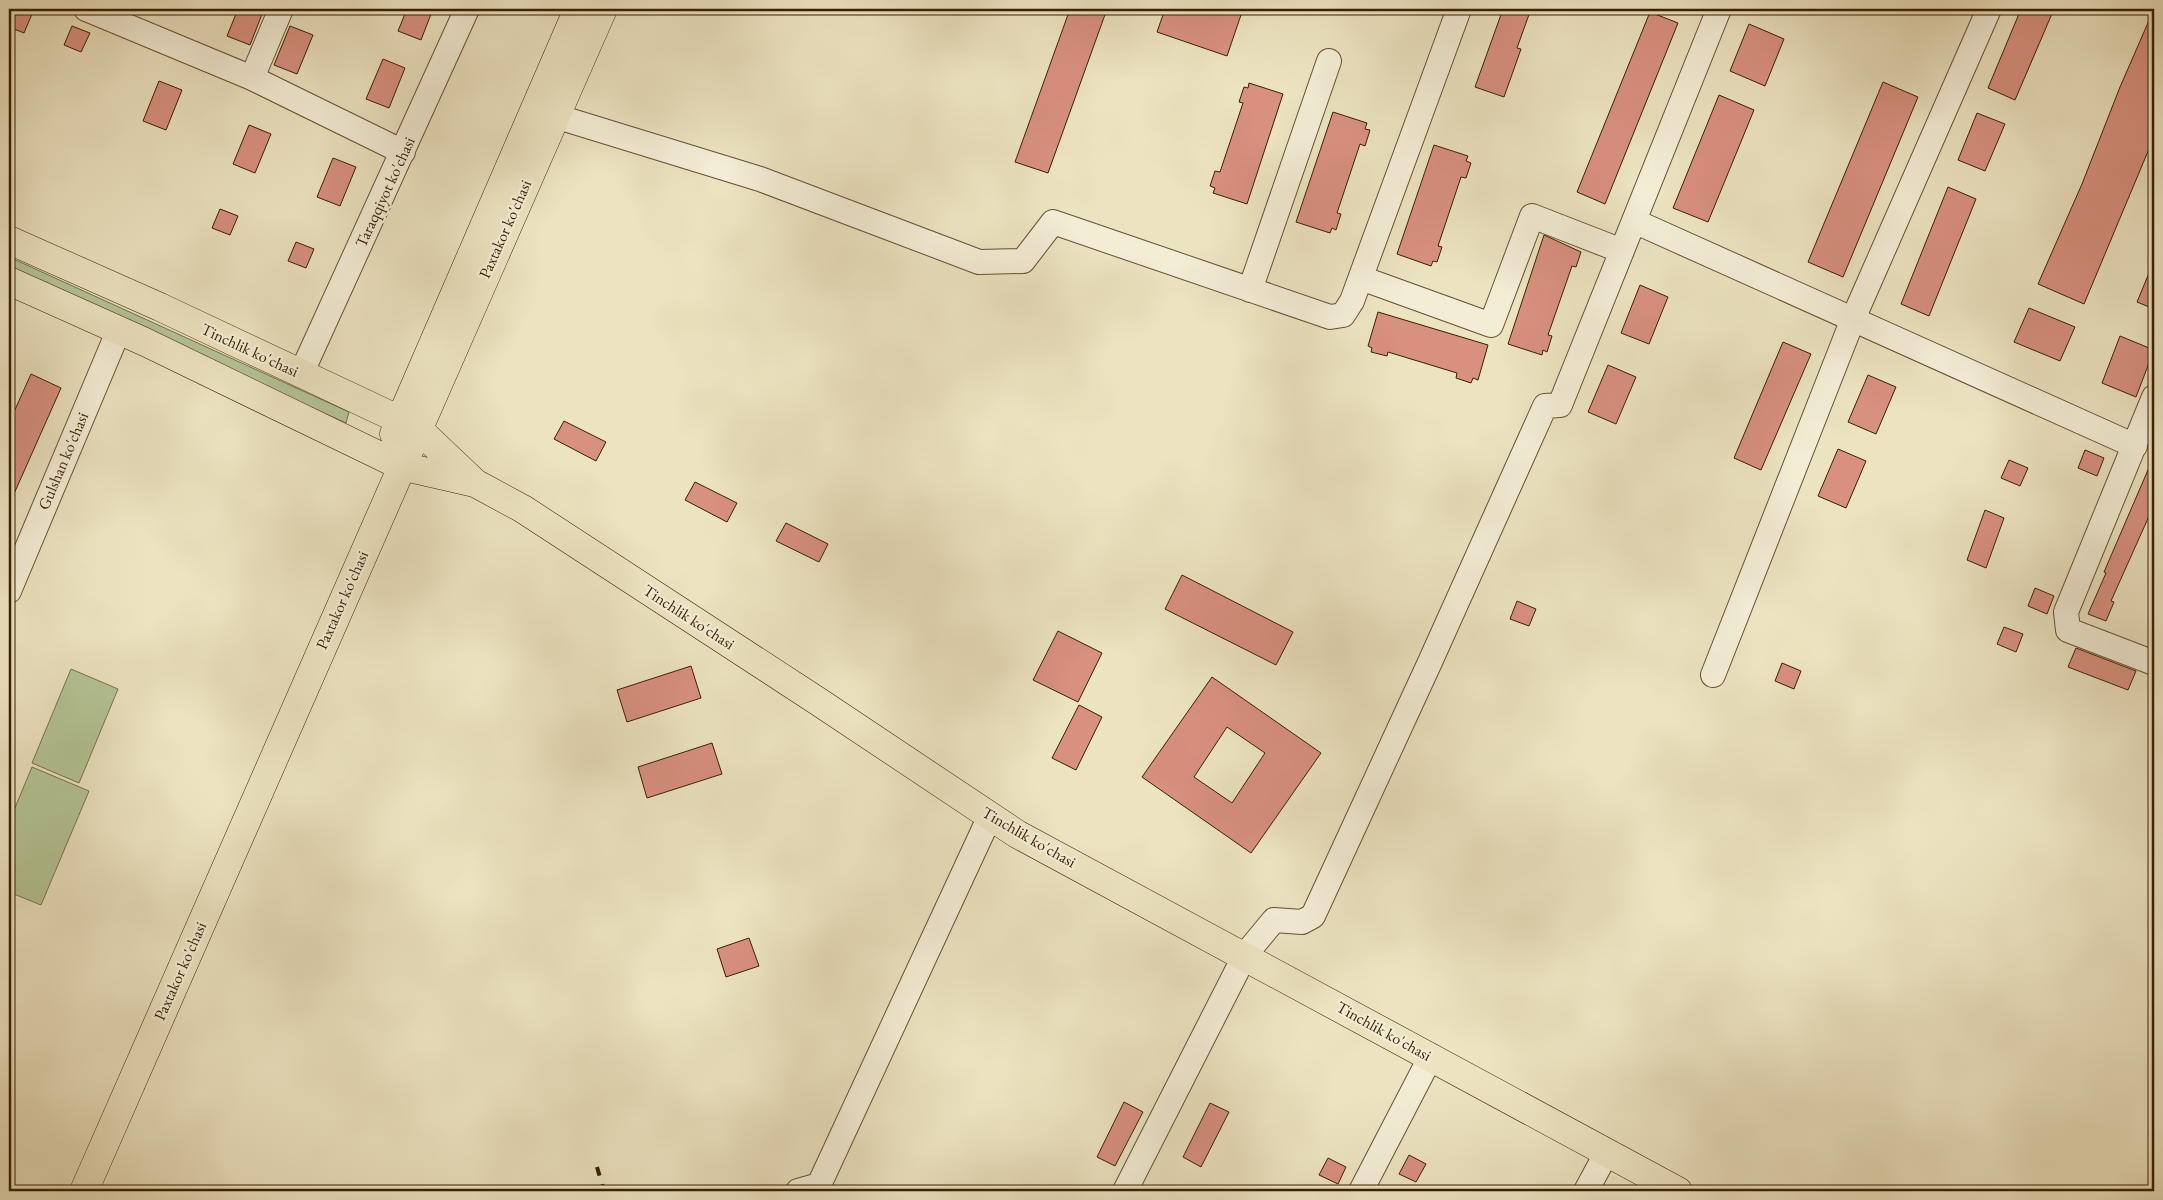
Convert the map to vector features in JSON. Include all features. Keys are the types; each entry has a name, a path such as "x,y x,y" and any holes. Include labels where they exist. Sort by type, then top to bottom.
{"main road":[{"name":"Paxtakor ko'chasi","path":"84,1191 408,424 578,9"},
{"name":"Paxtakor ko'chasi","path":"408,424 555,116 602,9"},
{"name":"Tinchlik ko'chasi","path":"9,240 408,424 475,483 523,509 820,702 1017,834 1245,955 1678,1191"},
{"name":"Tinchlik ko'chasi","path":"9,281 118,332 146,342 392,462 475,483"},
{"name":"Paxtakor ko'chasi","path":"64,1191 392,462"}],"street":[{"path":"86,9 113,14 252,78 403,152"},
{"path":"252,78 281,9"},
{"name":"Taraqqiyot ko'chasi","path":"301,374 467,9"},
{"path":"555,116 760,179 980,262 1023,261 1053,222 1330,316 1343,315 1352,301 1361,278 1459,9"},
{"path":"1125,1191 1245,955 1274,920 1302,922 1313,916 1545,406 1560,405 1719,9"},
{"path":"1713,675 1853,319 1989,9"},
{"path":"1250,290 1329,61"},
{"path":"1361,278 1491,325 1532,216 1622,250"},
{"path":"1634,221 2135,446"},
{"name":"Gulshan ko'chasi","path":"9,591 118,332"},
{"path":"2154,397 2066,612 2068,630 2154,663"},
{"path":"798,1191 819,1185 990,816"},
{"path":"1361,1191 1431,1056"},
{"path":"1586,1191 1607,1152"}],"green space":[{"path":"9,257 349,412 346,423 9,271"},
{"path":"71,669 118,689 79,783 32,763"},
{"path":"32,767 89,791 41,905 9,892 9,822"}],"building":[{"path":"14,9 20,9 32,14 24,33 9,27 9,20"},
{"path":"238,9 264,9 250,45 227,36"},
{"path":"407,9 433,9 421,40 398,31"},
{"path":"1070,9 1107,9 1048,173 1015,162"},
{"path":"1165,9 1243,9 1227,56 1157,32"},
{"path":"1503,9 1531,9 1517,48 1521,49 1504,97 1475,87"},
{"path":"2021,9 2054,9 2015,100 1988,88"},
{"path":"2154,9 2154,137 2084,304 2038,284 2082,184 2120,87"},
{"path":"1650,12 1678,23 1605,204 1577,192"},
{"path":"1749,24 1784,39 1765,86 1730,71"},
{"path":"72,26 90,33 81,52 64,45"},
{"path":"290,26 313,35 297,74 274,65"},
{"path":"383,59 405,68 389,108 366,99"},
{"path":"159,81 182,90 166,130 143,121"},
{"path":"1883,82 1918,97 1843,277 1808,262"},
{"path":"1249,83 1283,94 1247,204 1213,193 1215,188 1210,186 1215,171 1220,172 1243,103 1239,102 1244,87 1248,88"},
{"path":"1719,95 1754,110 1708,222 1673,208"},
{"path":"1333,112 1367,123 1365,129 1370,130 1365,146 1360,144 1337,213 1341,214 1336,230 1332,228 1330,233 1296,222"},
{"path":"1977,113 2005,124 1985,171 1958,160"},
{"path":"249,125 271,134 255,173 233,164"},
{"path":"1434,145 1468,156 1466,161 1471,163 1466,178 1461,177 1438,246 1442,247 1437,262 1433,261 1431,266 1397,254"},
{"path":"333,158 356,167 340,206 317,197"},
{"path":"1948,187 1976,199 1929,316 1901,304"},
{"path":"220,209 238,216 230,235 212,228"},
{"path":"1544,235 1581,252 1576,267 1572,266 1548,335 1552,336 1547,352 1543,350 1542,355 1508,344"},
{"path":"296,242 314,249 306,268 288,261"},
{"path":"2154,261 2154,309 2137,302"},
{"path":"1640,285 1668,297 1649,344 1621,333"},
{"path":"2029,308 2075,327 2060,361 2014,342"},
{"path":"1378,312 1488,345 1478,380 1473,378 1471,383 1456,378 1457,373 1388,352 1387,356 1371,352 1372,348 1368,346"},
{"path":"2120,336 2154,350 2136,397 2102,383"},
{"path":"1783,342 1811,354 1761,470 1734,458"},
{"path":"1608,365 1636,377 1616,424 1588,412"},
{"path":"31,374 61,388 9,505 9,423"},
{"path":"1868,375 1896,387 1876,434 1848,422"},
{"path":"564,421 606,442 596,461 554,439"},
{"path":"1838,449 1866,461 1846,508 1818,496"},
{"path":"2085,450 2104,458 2097,476 2078,468"},
{"path":"2154,456 2154,505 2111,601 2114,602 2106,621 2088,614"},
{"path":"2009,460 2028,468 2020,486 2001,478"},
{"path":"695,482 737,503 727,522 685,500"},
{"path":"1985,510 2004,518 1986,568 1967,560"},
{"path":"786,523 828,544 819,562 776,541"},
{"path":"1182,575 1293,632 1276,665 1165,609"},
{"path":"2035,588 2054,596 2047,614 2028,606"},
{"path":"1517,601 1536,609 1529,626 1510,619"},
{"path":"2004,627 2023,634 2016,652 1997,644"},
{"path":"1058,631 1102,653 1078,702 1033,680"},
{"path":"2076,648 2136,671 2128,690 2068,667"},
{"path":"1782,663 1801,671 1794,689 1775,681"},
{"path":"691,666 701,698 627,722 617,690"},
{"path":"1212,677 1321,753 1251,853 1142,777","holes":["1227,727 1265,753 1232,803 1194,777"]},
{"path":"1079,705 1102,717 1076,770 1052,758"},
{"path":"712,743 722,774 647,798 638,767"},
{"path":"749,938 759,966 726,977 717,949"},
{"path":"1124,1102 1143,1112 1115,1166 1097,1157"},
{"path":"1210,1103 1229,1112 1201,1167 1183,1157"},
{"path":"1409,1155 1426,1164 1416,1182 1399,1174"},
{"path":"1328,1158 1346,1167 1338,1184 1319,1175"}],"railway":[{"path":"597,1167 604,1191"}]}
